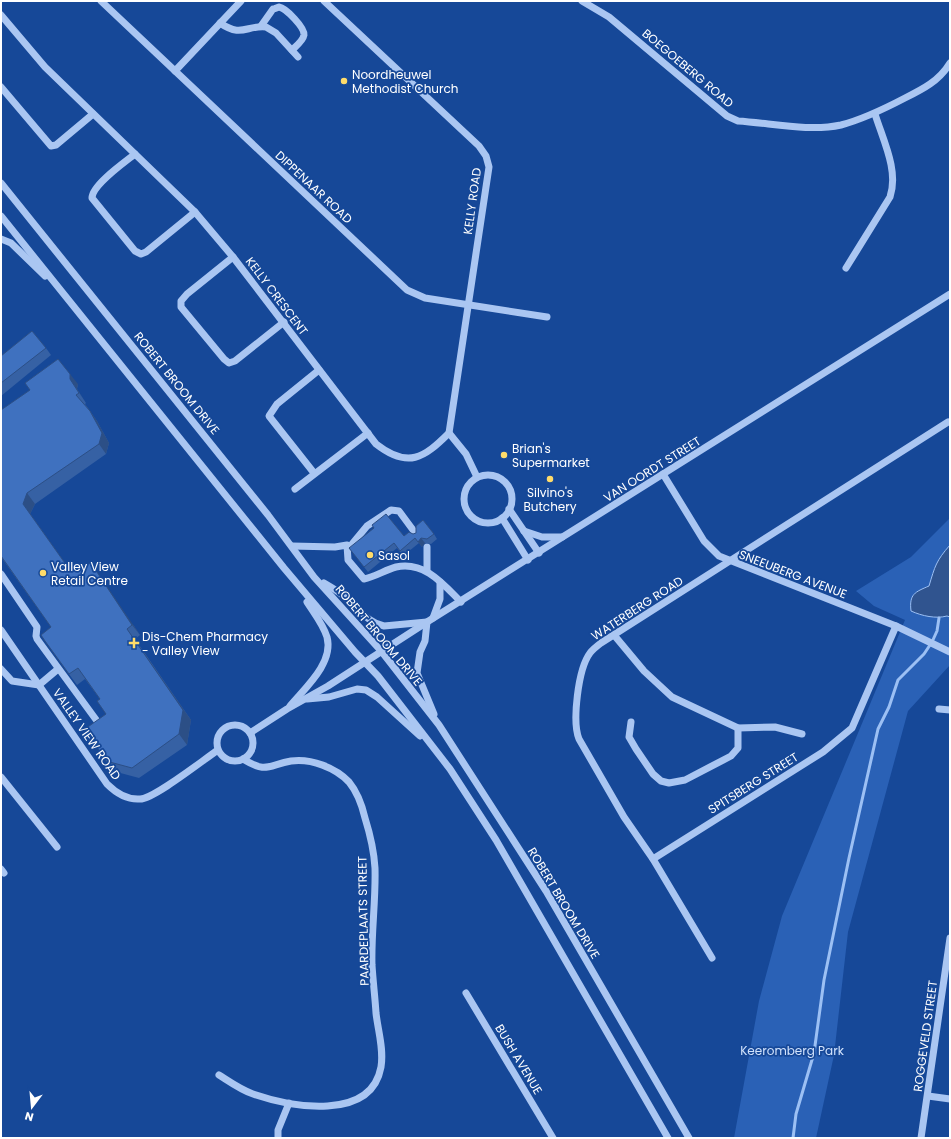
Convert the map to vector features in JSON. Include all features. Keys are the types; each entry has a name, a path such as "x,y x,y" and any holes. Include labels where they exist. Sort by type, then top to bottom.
{"street":[{"name":"DIPPENAAR ROAD","path":"101,1 407,290 425,298 547,317"},
{"path":"175,70 241,1"},
{"name":"KELLY ROAD","path":"324,1 479,146 486,156 489,167 469,305"},
{"name":"BOEGOEBERG ROAD","path":"582,1 609,17 732,119 814,127 840,125 875,114 929,86 945,71 950,63"},
{"path":"261,26 273,9 279,7 284,9 302,27 304,33 304,37 292,50"},
{"name":"KELLY CRESCENT","path":"3,20 45,67 195,212 233,257 284,322 376,444 395,456 405,458 418,457 432,450 449,433"},
{"path":"220,23 226,27 240,31 261,26 271,29 298,57"},
{"path":"1,87 51,146 56,145 93,114"},
{"path":"846,268 890,197 892,189 893,175 875,114"},
{"path":"135,154 98,186 92,195 92,198 135,251 140,254 146,252 195,212"},
{"name":"ROBERT BROOM DRIVE","path":"1,183 292,546 314,577 382,652 439,725 546,891 688,1138"},
{"path":"1,216 284,568 365,663 435,750 471,800 496,840 668,1138"},
{"path":"1,239 11,243 67,297"},
{"path":"233,257 187,294 181,301 181,307 229,363 235,361 284,322"},
{"name":"VAN OORDT STREET","path":"365,663 430,620 528,560 950,294"},
{"path":"469,305 449,433 466,454 477,478"},
{"path":"314,473 269,416 277,404 319,370"},
{"name":"WATERBERG ROAD","path":"712,958 654,859 624,817 576,733 576,702 588,657 596,647 614,635 948,422"},
{"path":"295,489 368,433"},
{"name":"SNEEUBERG AVENUE","path":"664,474 704,541 714,552 728,561 896,626 950,652"},
{"path":"491,475 504,482 511,494 509,509 502,518 491,522 484,522 471,515 466,509 464,502 467,488 477,478 491,475"},
{"path":"416,534 399,511 393,509 366,526 348,549 348,560 364,579 396,567 410,567 427,571 460,602"},
{"path":"509,509 539,553"},
{"path":"502,518 528,560"},
{"path":"524,530 547,538 565,536"},
{"path":"292,546 335,547 346,545 348,549"},
{"path":"427,547 427,571"},
{"path":"284,568 319,620 327,638 326,655 320,668 287,709"},
{"path":"1,574 37,626 37,639 97,721"},
{"path":"314,577 346,597 362,613 377,624 384,626 430,620"},
{"path":"439,725 417,673 420,652 425,641 430,620 440,599 440,582"},
{"name":"SPITSBERG STREET","path":"654,859 823,752 846,734 857,719 896,626"},
{"name":"VALLEY VIEW ROAD","path":"1,630 107,784 114,791 130,798 146,798 218,750"},
{"path":"614,635 644,671 669,695 738,728 776,727 802,734"},
{"path":"250,733 287,709 365,663"},
{"path":"1,669 12,681 39,685 58,668"},
{"path":"304,700 329,697 360,689 366,690 376,697 435,750"},
{"path":"939,709 950,710"},
{"path":"631,722 629,737 636,749 652,774 661,781 669,783 685,780 731,756 738,748 738,728"},
{"path":"235,725 241,726 250,733 253,745 248,755 243,759 232,761 226,759 218,750 217,738 224,728 235,725"},
{"name":"PAARDEPLAATS STREET","path":"219,1075 252,1094 289,1103 327,1106 352,1102 368,1092 378,1076 382,1058 372,964 375,876 374,854 361,801 342,775 311,762 292,761 263,768 254,766 243,759"},
{"path":"1,777 58,847"},
{"name":"ROGGEVELD STREET","path":"921,1138 949,959 950,938"},
{"name":"BUSH AVENUE","path":"466,993 553,1138"},
{"path":"928,1096 950,1099"},
{"path":"278,1138 278,1130 289,1103"}],"green space":[{"name":"Keeromberg Park","path":"950,518 950,665 908,711 848,932 834,1055 816,1138 734,1138 759,1001 782,916 905,620 874,606 856,591 911,557"}],"shaded area":[{"path":"950,545 950,617 929,616 911,611 912,597 920,590 929,586 936,564"}],"building":[{"path":"32,331 46,348 1,383 1,356"},
{"name":"Valley View Retail Centre","path":"58,359 70,374 70,379 79,393 76,395 90,411 102,433 99,444 27,493 23,504 67,566 76,568 82,564 91,563 132,625 127,629 183,710 179,734 132,768 106,761 85,729 106,714 97,701 100,699 78,668 69,674 45,641 41,635 51,627 1,556 1,410 30,390 25,383"},
{"path":"386,514 404,536 409,532 413,534 416,533 416,526 423,520 434,534 427,539 421,538 418,542 415,538 400,551 394,543 364,567 349,548 374,528 372,525"}],"waterway":[{"path":"793,1138 796,1114 814,1053 824,980 849,858 878,729 889,707 898,680 924,654 932,642 937,631 939,618"}],"place":[{"name":"Noordheuwel Methodist Church","path":"344,81"},
{"name":"Brian's Supermarket","path":"504,455"},
{"name":"Silvino's Butchery","path":"550,479"},
{"name":"Sasol","path":"370,555"},
{"name":"Valley View Retail Centre","path":"43,573"},
{"name":"Dis-Chem Pharmacy - Valley View","path":"134,643"}]}
